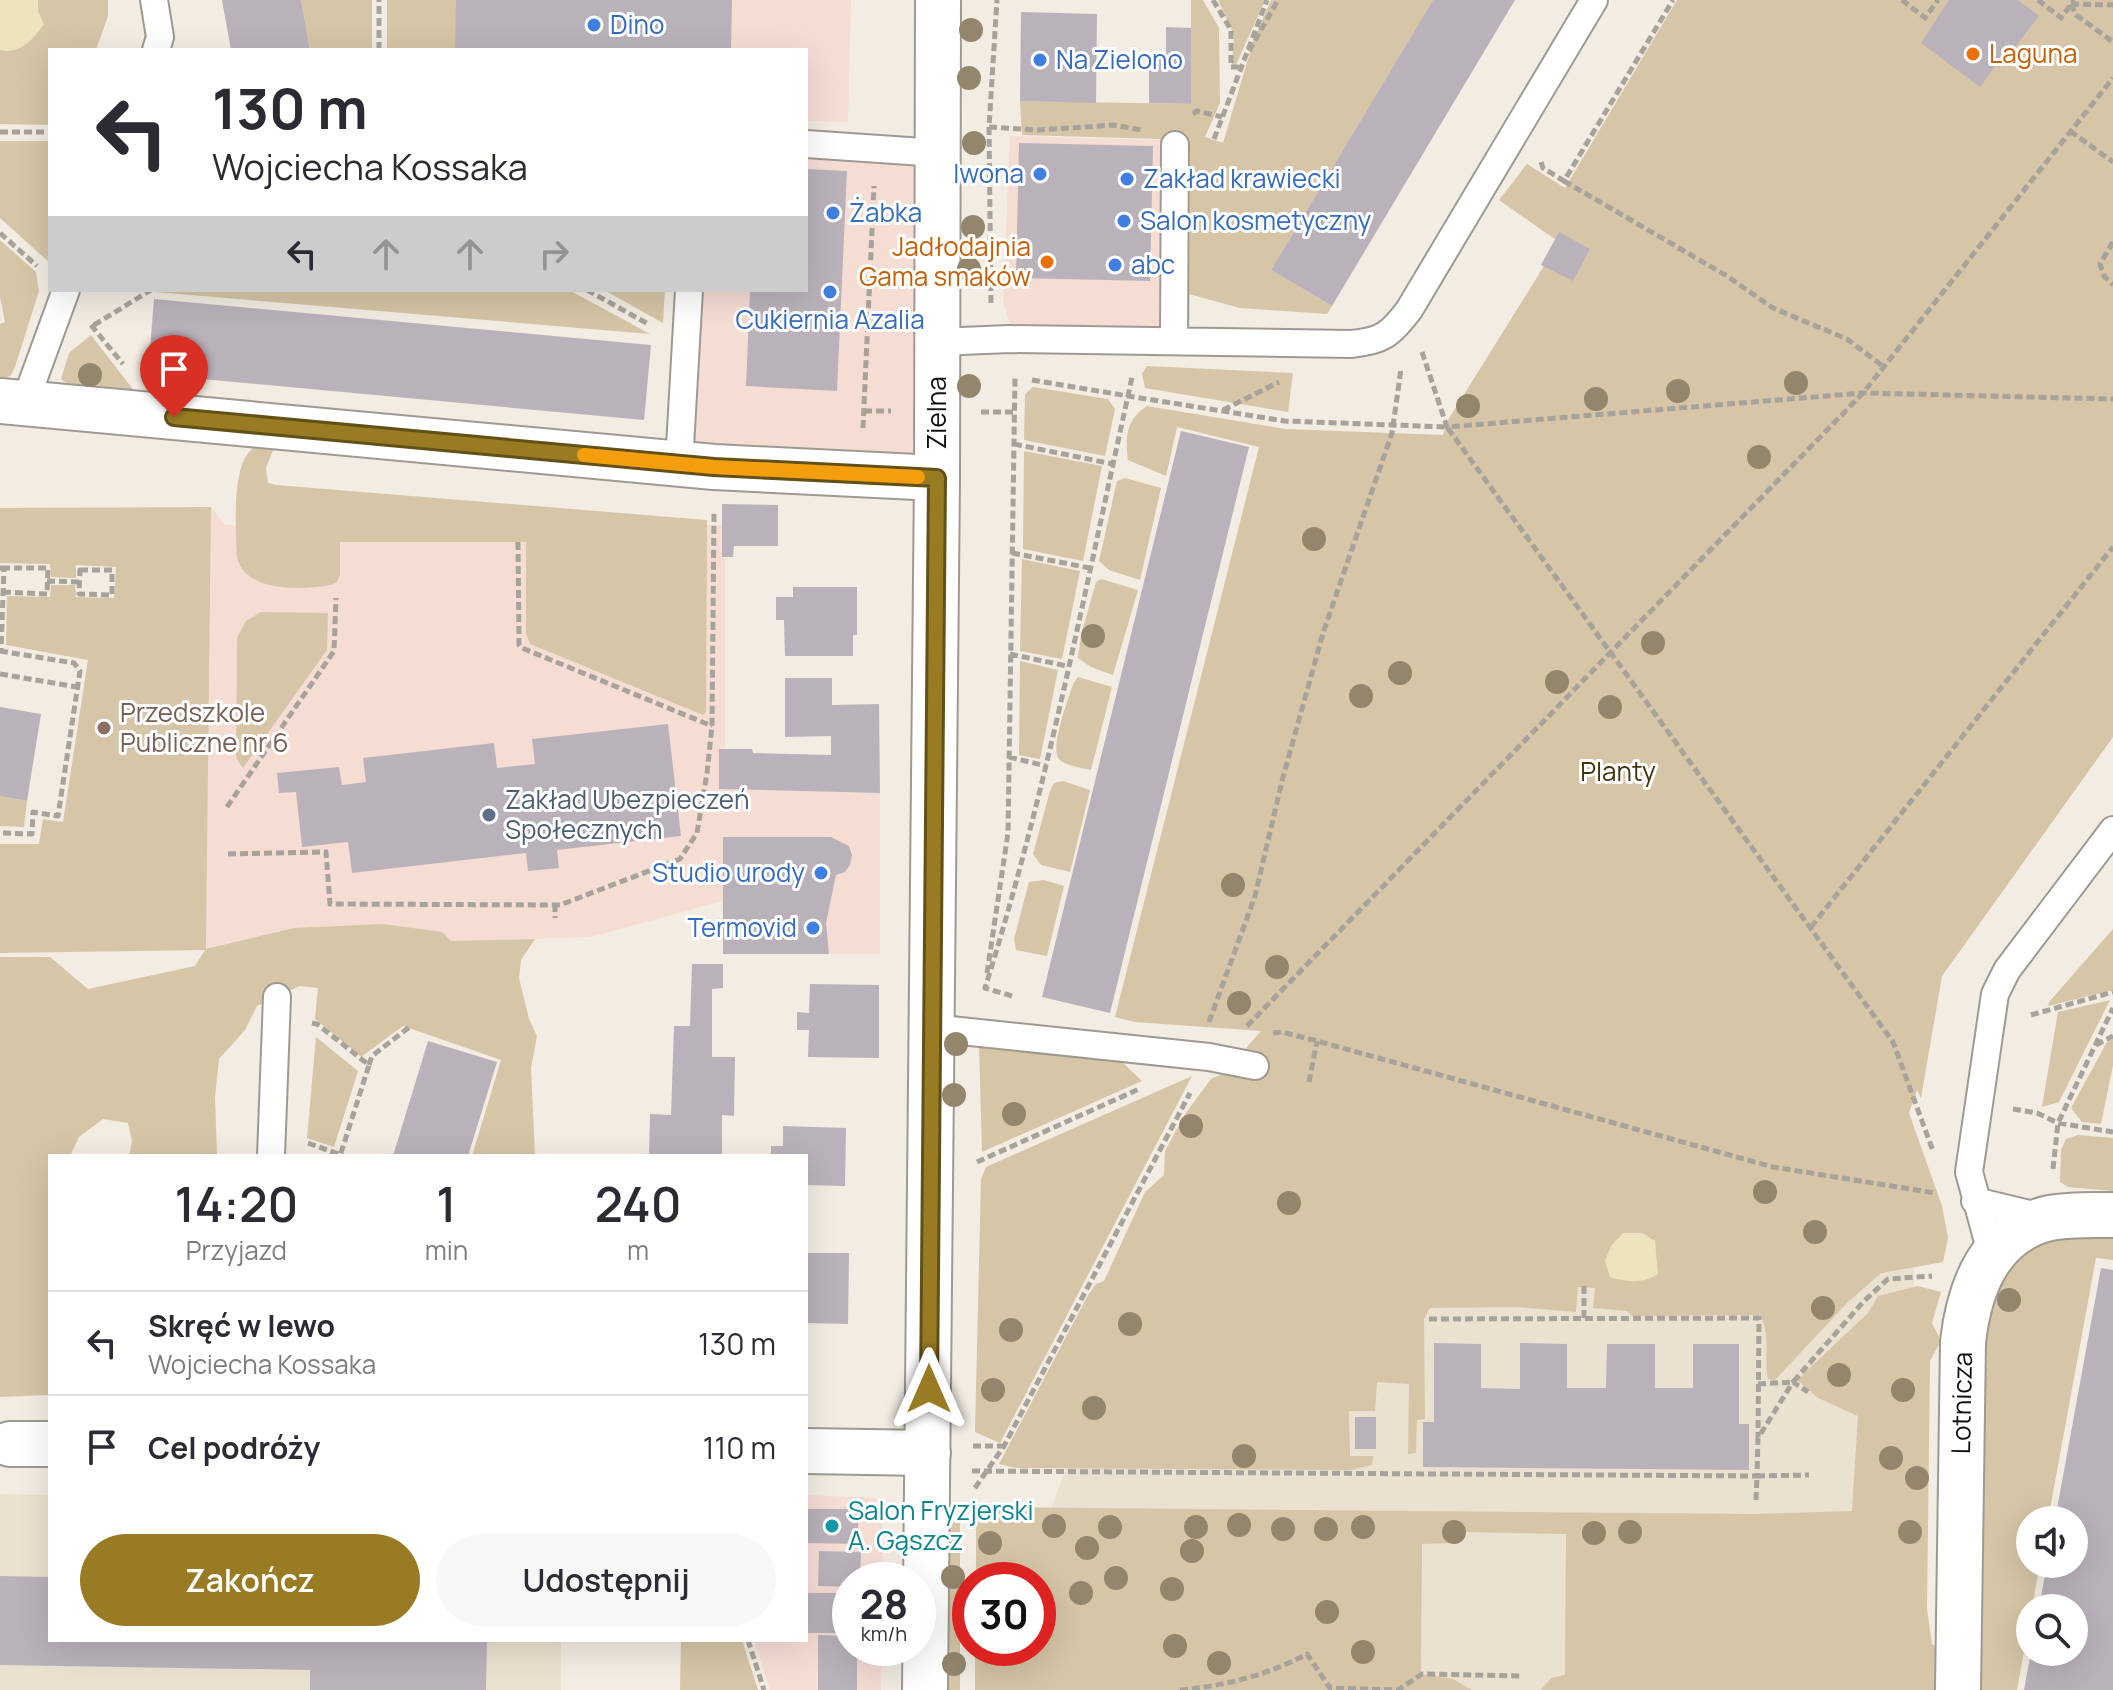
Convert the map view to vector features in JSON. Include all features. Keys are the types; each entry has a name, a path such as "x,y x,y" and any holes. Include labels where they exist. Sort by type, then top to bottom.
{"street":[{"name":"Zielna","path":"925,1690 937,478 938,0"},
{"path":"12,401 696,466 937,478"},
{"name":"Lotnicza","path":"1958,1690 1963,1342 1975,1282 1992,1256 2015,1236 2048,1218 2113,1215"},
{"path":"808,1451 928,1453"}],"lane":[{"path":"154,0 160,37 157,48"},
{"path":"938,342 1009,339 1376,342 1394,329 1409,310 1594,0"},
{"path":"808,144 938,153"},
{"path":"1174,341 1175,145"},
{"path":"12,401 66,292"},
{"path":"689,292 696,466"},
{"path":"1992,1256 1969,1172 1995,994 2007,970 2113,830"},
{"path":"271,1154 277,1008"},
{"path":"932,1028 1209,1057 1255,1066"},
{"path":"1975,1201 2048,1218"}],"path":[{"path":"379,0 379,48"},
{"path":"985,988 1008,833 1015,377 1009,339 991,304 989,127 997,0"},
{"path":"1213,0 1231,30 1231,67 1239,69"},
{"path":"1209,151 1267,0"},
{"path":"1239,69 1278,0"},
{"path":"1564,181 1673,0"},
{"path":"1902,0 1925,18 1938,0"},
{"path":"2038,0 2061,18 2073,2"},
{"path":"2073,2 2113,5"},
{"path":"2073,2 2076,15 2113,42"},
{"path":"1004,1446 968,1445 967,1497 989,1471 1004,1446 1209,1057 1236,1036 1863,393 2113,78"},
{"path":"1526,115 1543,168 1727,276 1773,308 1847,339 1884,367"},
{"path":"989,127 1038,130 1097,124 1132,126 1163,144 1175,145"},
{"path":"2070,131 2113,162"},
{"path":"0,132 48,132"},
{"path":"861,474 876,149"},
{"path":"0,233 39,268"},
{"path":"2113,242 2100,264 2104,276 2113,285"},
{"path":"67,292 129,372"},
{"path":"83,333 147,292"},
{"path":"591,292 655,327"},
{"path":"991,304 1006,305"},
{"path":"1207,1028 1255,896 1319,646 1392,425 1409,310"},
{"path":"1409,310 1447,427 1893,1042 1934,1153"},
{"path":"975,1031 1017,884 1046,766 1128,396 1285,421 1447,427 1863,393 2113,399"},
{"path":"1014,444 1113,464"},
{"path":"228,854 326,852 330,904 555,904 680,859 697,833 712,726 696,466"},
{"path":"518,542 519,645 522,648 712,726"},
{"path":"1811,927 2113,547"},
{"path":"1012,553 1090,568"},
{"path":"0,833 32,834 33,812 58,816 80,671 74,663 1,651 2,568 48,568 47,594 3,592"},
{"path":"80,570 112,570 112,595 79,594 80,582 80,570"},
{"path":"47,581 80,582"},
{"path":"227,807 334,651 336,598"},
{"path":"511,600 518,601"},
{"path":"1010,654 1067,666"},
{"path":"0,674 77,687"},
{"path":"1009,757 1046,766"},
{"path":"555,904 555,918"},
{"path":"985,988 1015,996"},
{"path":"1992,1027 2113,992"},
{"path":"277,1008 317,1024 369,1065"},
{"path":"2048,1218 2058,1123 2113,1008"},
{"path":"341,1154 372,1056 412,1025"},
{"path":"1236,1036 1282,1032 1773,1167 1949,1195"},
{"path":"2094,1046 2113,1036"},
{"path":"1309,1082 1317,1041"},
{"path":"974,1149 974,1164 1140,1089"},
{"path":"2058,1123 2113,1132"},
{"path":"1758,1438 1793,1382 1888,1279 1940,1276"},
{"path":"1584,1284 1584,1318"},
{"path":"1429,1319 1759,1318 1756,1500"},
{"path":"1758,1384 1793,1382 1808,1392"},
{"path":"968,1471 1809,1475"},
{"path":"749,1642 764,1690"},
{"path":"1180,1690 1207,1688 1278,1670 1307,1654 1330,1688 1398,1690 1422,1674 1520,1676"}],"shaded area":[{"path":"392,0 851,0 848,122 808,121 808,48 391,48"},
{"path":"1010,136 1194,141 1189,334 1013,333 1003,301"},
{"path":"808,155 934,158 932,473 683,459 694,292 808,292"},
{"path":"211,507 225,525 722,525 722,557 725,558 725,748 719,749 719,789 880,793 880,954 723,954 722,901 591,937 206,949"},
{"path":"1212,1087 1915,1207 1911,1525 1920,1690 980,1690 1013,1666 1056,1666 1056,1562 1041,1562 1047,1519"},
{"path":"0,1494 48,1495 48,1642 561,1642 561,1690 0,1690"},
{"path":"808,1495 875,1498 882,1505 883,1562 832,1562 832,1666 882,1666 881,1690 770,1690 755,1642 808,1642"}],"green space":[{"path":"0,0 108,0 108,16 97,48 48,48 48,125 0,124"},
{"path":"301,0 372,0 372,48 310,48"},
{"path":"387,0 463,0 463,48 387,48"},
{"path":"1191,0 1203,0 1219,28 1220,103 1205,137 1223,143 1254,39 1271,0 1433,0 1271,270 1332,306 1327,314 1240,308 1189,294 1190,167 1160,166 1160,139 1022,135 1020,101 1191,104"},
{"path":"1218,0 1265,0 1235,67 1232,65 1234,35"},
{"name":"Planty","path":"1677,0 2113,0 2113,737 1942,976 1921,1098 1917,1090 1909,1113 1942,1206 1948,1238 1943,1262 1881,1273 1847,1303 1775,1380 1768,1379 1766,1332 1760,1315 1632,1316 1627,1311 1593,1308 1595,1288 1578,1287 1576,1312 1516,1307 1430,1308 1424,1319 1425,1419 1417,1420 1416,1453 1408,1454 1409,1384 1377,1382 1375,1411 1349,1411 1350,1456 1373,1456 1372,1465 1352,1470 1016,1468 999,1464 1087,1297 1096,1284 1104,1281 1145,1192 1164,1175 1165,1151 1185,1114 1211,1079 1224,1073 1261,1031 1135,1022 1115,1017 1259,447 1177,427 1166,476 1128,460 1127,436 1131,423 1147,406 1285,429 1443,435 1448,420 1559,242 1499,200 1527,164 1565,188"},
{"path":"0,141 48,141 48,261 0,218"},
{"path":"0,240 36,272 39,291 15,367 11,375 0,382 0,324 5,322 0,297"},
{"path":"155,292 573,292 650,334"},
{"path":"608,292 665,292 663,323"},
{"path":"91,335 132,388 131,392 73,388 61,379 69,353"},
{"path":"1147,366 1293,373 1288,412 1145,388 1142,374"},
{"path":"1033,387 1108,399 1115,409 1105,456 1024,440 1025,394"},
{"path":"275,445 266,468 268,483 276,485 707,520 706,712 703,715 530,644 526,634 526,542 340,542 340,575 337,582 331,585 291,588 252,578 237,558 238,480 248,454 258,446"},
{"path":"1024,451 1102,466 1083,561 1023,549"},
{"path":"1125,478 1161,488 1140,580 1109,570 1099,561 1117,481"},
{"path":"211,507 206,949 294,928 383,924 442,932 451,941 535,939 521,960 519,978 529,1019 537,1036 531,1068 535,1154 473,1154 501,1060 403,1026 361,1057 315,1019 318,988 300,986 257,1006 245,1030 219,1059 215,1097 217,1154 129,1154 132,1141 128,1123 103,1119 79,1137 71,1154 48,1154 48,1395 0,1397 0,957 50,957 88,989 195,966 205,950 0,953 0,844 39,844 43,819 63,822 88,660 6,645 7,596 50,597 51,585 75,585 76,597 114,598 116,567 76,565 76,578 51,577 50,564 0,563 0,508"},
{"path":"1022,559 1080,571 1062,659 1020,651"},
{"path":"1101,579 1138,590 1113,675 1091,667 1078,658 1096,582"},
{"path":"261,612 328,613 327,650 243,768 236,758 237,638 246,621"},
{"path":"1020,661 1058,670 1040,759 1019,755"},
{"path":"1078,677 1112,687 1091,770 1067,764 1057,755 1060,724"},
{"path":"1063,781 1090,790 1070,872 1041,865 1033,854 1050,791 1054,783"},
{"path":"0,796 27,801 24,827 0,826"},
{"path":"1044,880 1064,886 1047,956 1016,950 1014,939 1029,882"},
{"path":"2113,929 2113,990 2048,1006 2049,1002"},
{"path":"2110,1000 2059,1102 2042,1107 2058,1012"},
{"path":"316,1037 358,1071 334,1147 307,1138"},
{"path":"2113,1039 2113,1065 2101,1124 2082,1122 2071,1108 2107,1042"},
{"path":"979,1044 1120,1060 1142,1081 982,1152"},
{"path":"1192,1076 1000,1443 975,1432 981,1179 986,1167"},
{"path":"2078,1135 2113,1138 2113,1191 2068,1187 2060,1182 2061,1150 2066,1139"},
{"path":"2113,1228 2113,1260 2096,1258 2051,1506 2016,1506 2016,1578 2037,1578 2035,1594 2016,1594 2016,1666 2021,1666 2017,1690 1973,1690 1979,1326 1991,1283 2034,1242"},
{"path":"1918,1286 1941,1292 1932,1323 1941,1341 1930,1361 1927,1609 1932,1644 1945,1652 1944,1690 1541,1690 1551,1678 1565,1675 1566,1534 1462,1532 1452,1543 1422,1544 1421,1674 1453,1679 1472,1690 975,1690 975,1666 1056,1666 1056,1562 976,1562 976,1507 1754,1514 1852,1511 1858,1416 1818,1398 1797,1380 1868,1313 1878,1296"},
{"path":"960,1512 960,1562 952,1562 952,1666 960,1666 960,1690 948,1690 950,1527"},
{"path":"681,1642 743,1642 758,1690 680,1690"}],"sand":[{"path":"0,0 38,0 38,11 44,24 20,48 0,50"},
{"path":"1623,1233 1642,1233 1655,1241 1658,1274 1634,1281 1610,1277 1605,1261 1611,1246"}],"building":[{"path":"222,0 301,0 310,48 231,48"},
{"name":"Dino","path":"456,0 732,0 731,48 455,48"},
{"path":"1433,0 1515,0 1332,306 1271,270"},
{"name":"Laguna","path":"1949,0 2018,0 2039,16 2000,67 1996,65 1980,87 1921,43"},
{"path":"1021,12 1097,14 1096,103 1020,101"},
{"path":"1166,27 1191,28 1191,104 1149,103 1149,53 1166,54"},
{"path":"1019,143 1153,146 1150,281 1016,278"},
{"path":"808,169 847,171 837,391 746,386 750,292 808,292"},
{"path":"1559,232 1590,249 1573,281 1541,265"},
{"path":"154,299 651,345 644,420 148,374"},
{"path":"1181,431 1249,447 1110,1013 1042,997"},
{"path":"722,504 778,505 778,546 734,546 733,557 722,557"},
{"path":"793,587 857,587 857,635 853,635 853,656 785,656 784,620 776,620 776,597 793,597"},
{"path":"785,678 832,678 832,705 879,704 880,793 719,789 719,749 831,755 831,736 785,737"},
{"path":"0,707 41,714 27,801 0,796"},
{"name":"Zakład Ubezpieczeń Społecznych","path":"668,724 681,836 557,850 559,868 528,871 526,853 352,873 348,842 302,847 296,792 279,793 277,773 339,767 342,785 366,782 363,758 494,743 497,768 535,764 532,739"},
{"path":"723,837 831,837 849,846 852,855 850,865 845,872 836,875 826,923 829,954 723,954"},
{"path":"692,964 723,964 723,988 712,989 712,1057 735,1057 734,1116 722,1115 722,1154 649,1154 650,1114 671,1115 674,1026 690,1026"},
{"path":"810,984 879,985 879,1058 808,1057 809,1030 797,1030 797,1012 809,1013"},
{"path":"428,1041 497,1062 469,1154 394,1154"},
{"path":"783,1126 846,1128 845,1186 808,1185 808,1154 771,1154 771,1146 783,1146"},
{"path":"808,1253 849,1253 848,1324 808,1323"},
{"path":"2101,1268 2113,1270 2113,1690 2024,1690 2028,1666 2088,1666 2088,1594 2042,1594 2044,1578 2088,1578 2088,1506 2058,1506"},
{"path":"1434,1343 1481,1344 1481,1388 1520,1389 1520,1343 1567,1344 1567,1388 1606,1388 1607,1344 1655,1344 1655,1388 1693,1388 1693,1344 1739,1344 1739,1424 1749,1424 1749,1470 1423,1467 1423,1422 1434,1422"},
{"path":"1355,1417 1376,1417 1376,1449 1355,1449"},
{"name":"Salon Fryzjerski A. Gąszcz","path":"808,1509 858,1509 858,1544 808,1543"},
{"path":"819,1551 861,1552 861,1562 832,1562 832,1586 818,1586"},
{"path":"0,1576 48,1577 48,1642 487,1642 486,1690 310,1690 310,1670 0,1665"},
{"path":"808,1593 832,1593 832,1633 808,1633"},
{"path":"818,1635 832,1635 832,1666 857,1666 857,1690 818,1690"}],"slow traffic":[{"path":"584,455 714,467 918,477"}],"place":[{"name":"Dino","path":"594,25"},
{"name":"Laguna","path":"1973,54"},
{"name":"Na Zielono","path":"1040,60"},
{"name":"Iwona","path":"1040,174"},
{"name":"Zakład krawiecki","path":"1127,179"},
{"name":"Żabka","path":"833,213"},
{"name":"Salon kosmetyczny","path":"1124,221"},
{"name":"Jadłodajnia Gama smaków","path":"1047,262"},
{"name":"abc","path":"1115,265"},
{"name":"Cukiernia Azalia","path":"830,292"},
{"name":"Przedszkole Publiczne nr 6","path":"104,728"},
{"name":"Zakład Ubezpieczeń Społecznych","path":"489,815"},
{"name":"Studio urody","path":"821,873"},
{"name":"Termovid","path":"813,928"},
{"name":"Salon Fryzjerski A. Gąszcz","path":"832,1526"}],"route":[{"path":"174,417 714,467 937,478 929,1389"}]}
